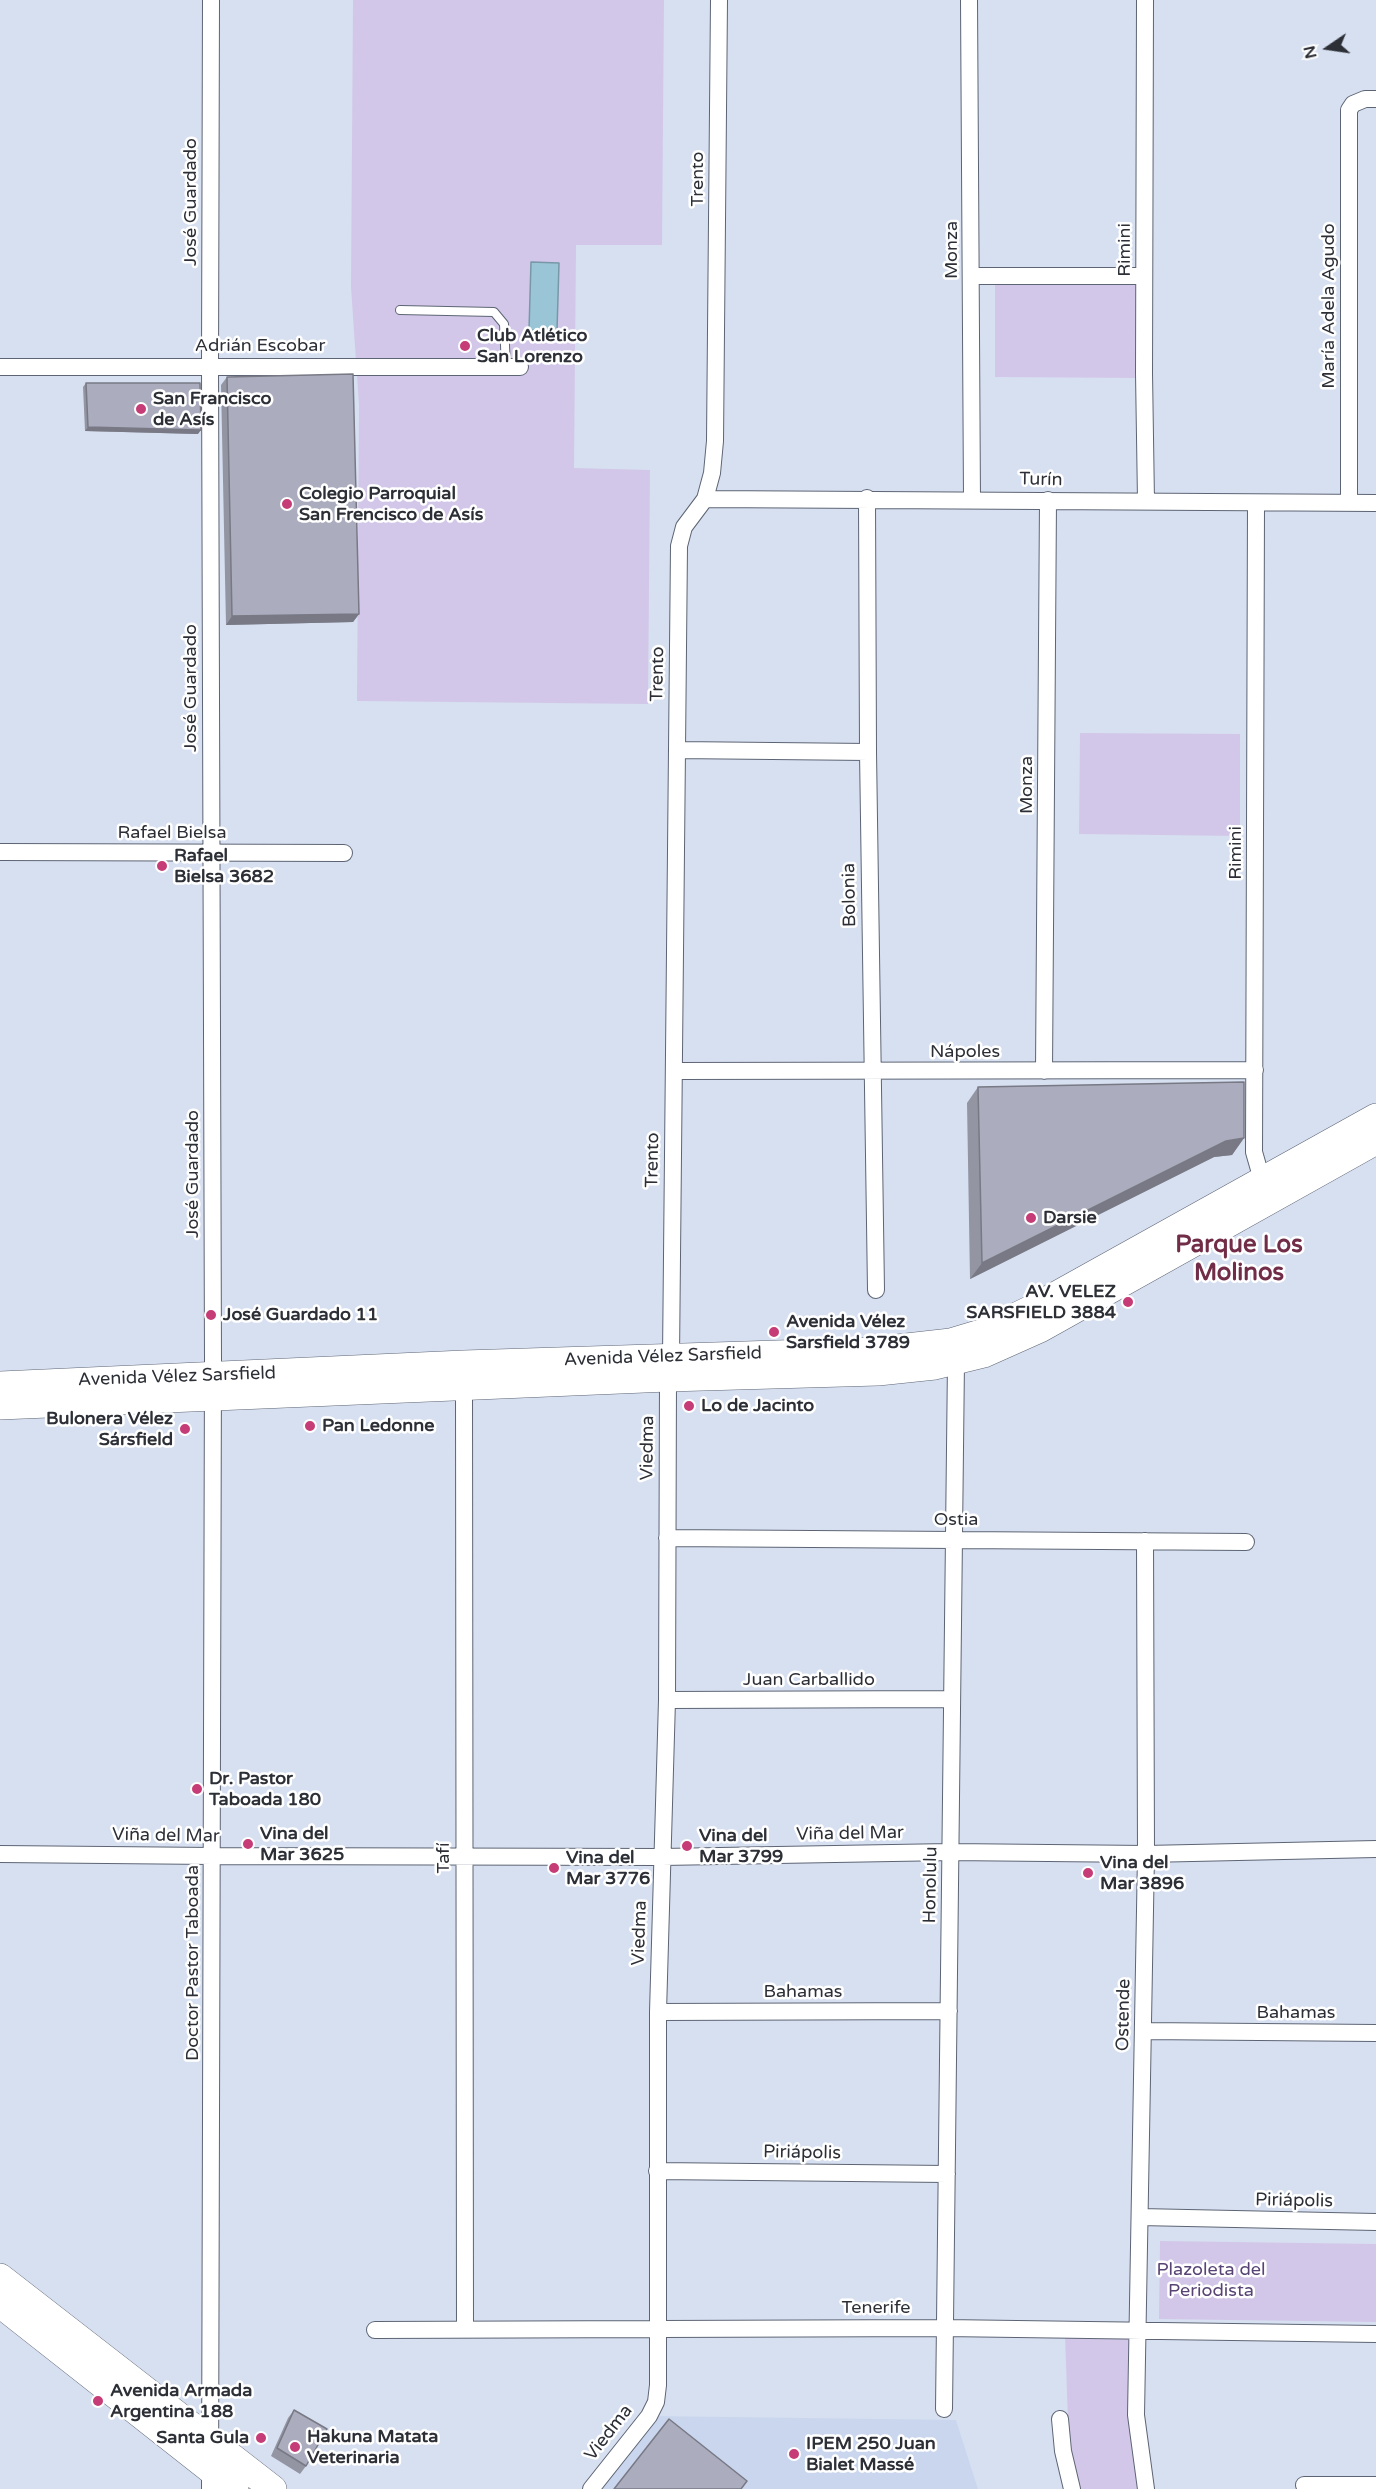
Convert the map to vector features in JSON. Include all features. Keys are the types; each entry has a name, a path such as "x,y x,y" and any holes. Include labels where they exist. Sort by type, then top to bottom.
{"main road":[{"name":"Avenida Vélez Sarsfield","path":"0,1406 213,1387 669,1367 878,1372 935,1366 984,1354 1040,1329 1265,1190 1376,1117"},
{"name":"Avenida Vélez Sarsfield","path":"0,1385 464,1387 951,1342 981,1333 1265,1190 1376,1141"},
{"path":"0,2277 273,2489"},
{"path":"0,2304 210,2480 235,2489"}],"street":[{"name":"José Guardado","path":"211,0 213,1387"},
{"name":"Trento","path":"669,1367 679,546 684,527 705,499 712,473 716,441 719,0"},
{"name":"Monza","path":"969,0 972,499"},
{"name":"Rimini","path":"1145,0 1146,501"},
{"name":"María Adela Agudo","path":"1349,502 1349,110 1353,104 1365,99 1376,99"},
{"path":"972,276 1144,276"},
{"name":"Adrián Escobar","path":"0,367 513,367"},
{"name":"Bolonia","path":"867,498 868,752 876,1290"},
{"name":"Turín","path":"705,499 1376,502"},
{"name":"Monza","path":"1044,1071 1048,500"},
{"name":"Rimini","path":"1256,502 1254,1152 1265,1190"},
{"path":"677,750 868,752"},
{"name":"Rafael Bielsa","path":"0,852 344,853"},
{"name":"Nápoles","path":"674,1071 1255,1070"},
{"name":"Honolulu","path":"944,2409 956,1361"},
{"name":"Viedma","path":"591,2489 649,2416 656,2402 658,2328 657,2012 667,1700 669,1367"},
{"name":"Doctor Pastor Taboada","path":"210,2480 213,1387"},
{"name":"Tafí","path":"464,1387 465,2329"},
{"name":"Ostia","path":"667,1538 1246,1542"},
{"name":"Ostende","path":"1145,1541 1146,1854 1136,2415 1146,2489"},
{"name":"Juan Carballido","path":"667,1700 952,1699"},
{"name":"Viña del Mar","path":"0,1854 213,1857 662,1857 950,1852 1146,1854 1376,1849"},
{"name":"Bahamas","path":"657,2012 949,2012"},
{"name":"Bahamas","path":"1143,2031 1376,2033"},
{"name":"Piriápolis","path":"657,2171 947,2174"},
{"name":"Piriápolis","path":"1140,2217 1376,2222"},
{"name":"Tenerife","path":"375,2330 945,2328 1376,2334"},
{"path":"1060,2419 1066,2470 1072,2489"},
{"path":"1304,2485 1376,2485"}],"lane":[{"path":"400,310 494,312 504,324 513,367"}],"shaded area":[{"path":"531,262 559,263 557,331 529,330"},
{"name":"IPEM 250 Juan Bialet Massé","path":"649,2416 956,2420 978,2489 595,2489"}],"green space":[{"name":"Club Atlético San Lorenzo","path":"353,0 664,0 662,245 576,245 574,468 650,470 648,704 357,701 359,405 351,287"},
{"path":"995,280 1140,281 1140,378 995,377"},
{"path":"1080,733 1240,734 1240,836 1079,834"},
{"name":"Plazoleta del Periodista","path":"1160,2241 1376,2244 1376,2322 1159,2319"},
{"path":"1065,2335 1132,2336 1131,2443 1140,2489 1080,2489 1069,2450"}],"building":[{"name":"Colegio Parroquial San Frencisco de Asís","path":"353,374 359,614 232,616 227,377"},
{"name":"San Francisco de Asís","path":"86,383 200,383 201,430 88,427"},
{"name":"Darsie","path":"1244,1082 1244,1138 1226,1141 982,1263 978,1087"},
{"name":"Hakuna Matata Veterinaria","path":"294,2410 327,2429 306,2466 277,2448"},
{"path":"669,2419 747,2481 741,2489 614,2489"}],"place":[{"name":"Club Atlético San Lorenzo","path":"465,346"},
{"name":"San Francisco de Asís","path":"141,409"},
{"name":"Colegio Parroquial San Frencisco de Asís","path":"287,504"},
{"name":"Rafael Bielsa 3682","path":"162,866"},
{"name":"Darsie","path":"1031,1218"},
{"name":"AV. VELEZ SARSFIELD 3884","path":"1128,1302"},
{"name":"José Guardado 11","path":"211,1315"},
{"name":"Avenida Vélez Sarsfield 3789","path":"774,1332"},
{"name":"Lo de Jacinto","path":"689,1406"},
{"name":"Pan Ledonne","path":"310,1426"},
{"name":"Bulonera Vélez Sársfield","path":"185,1429"},
{"name":"Dr. Pastor Taboada 180","path":"197,1789"},
{"name":"Vina del Mar 3625","path":"248,1844"},
{"name":"Vina del Mar 3799","path":"687,1846"},
{"name":"Vina del Mar 3776","path":"554,1868"},
{"name":"Vina del Mar 3896","path":"1088,1873"},
{"name":"Avenida Armada Argentina 188","path":"98,2401"},
{"name":"Santa Gula","path":"261,2438"},
{"name":"Hakuna Matata Veterinaria","path":"295,2447"},
{"name":"IPEM 250 Juan Bialet Massé","path":"794,2454"}],"district":[{"name":"Parque Los Molinos","path":"1239,1260"}]}
